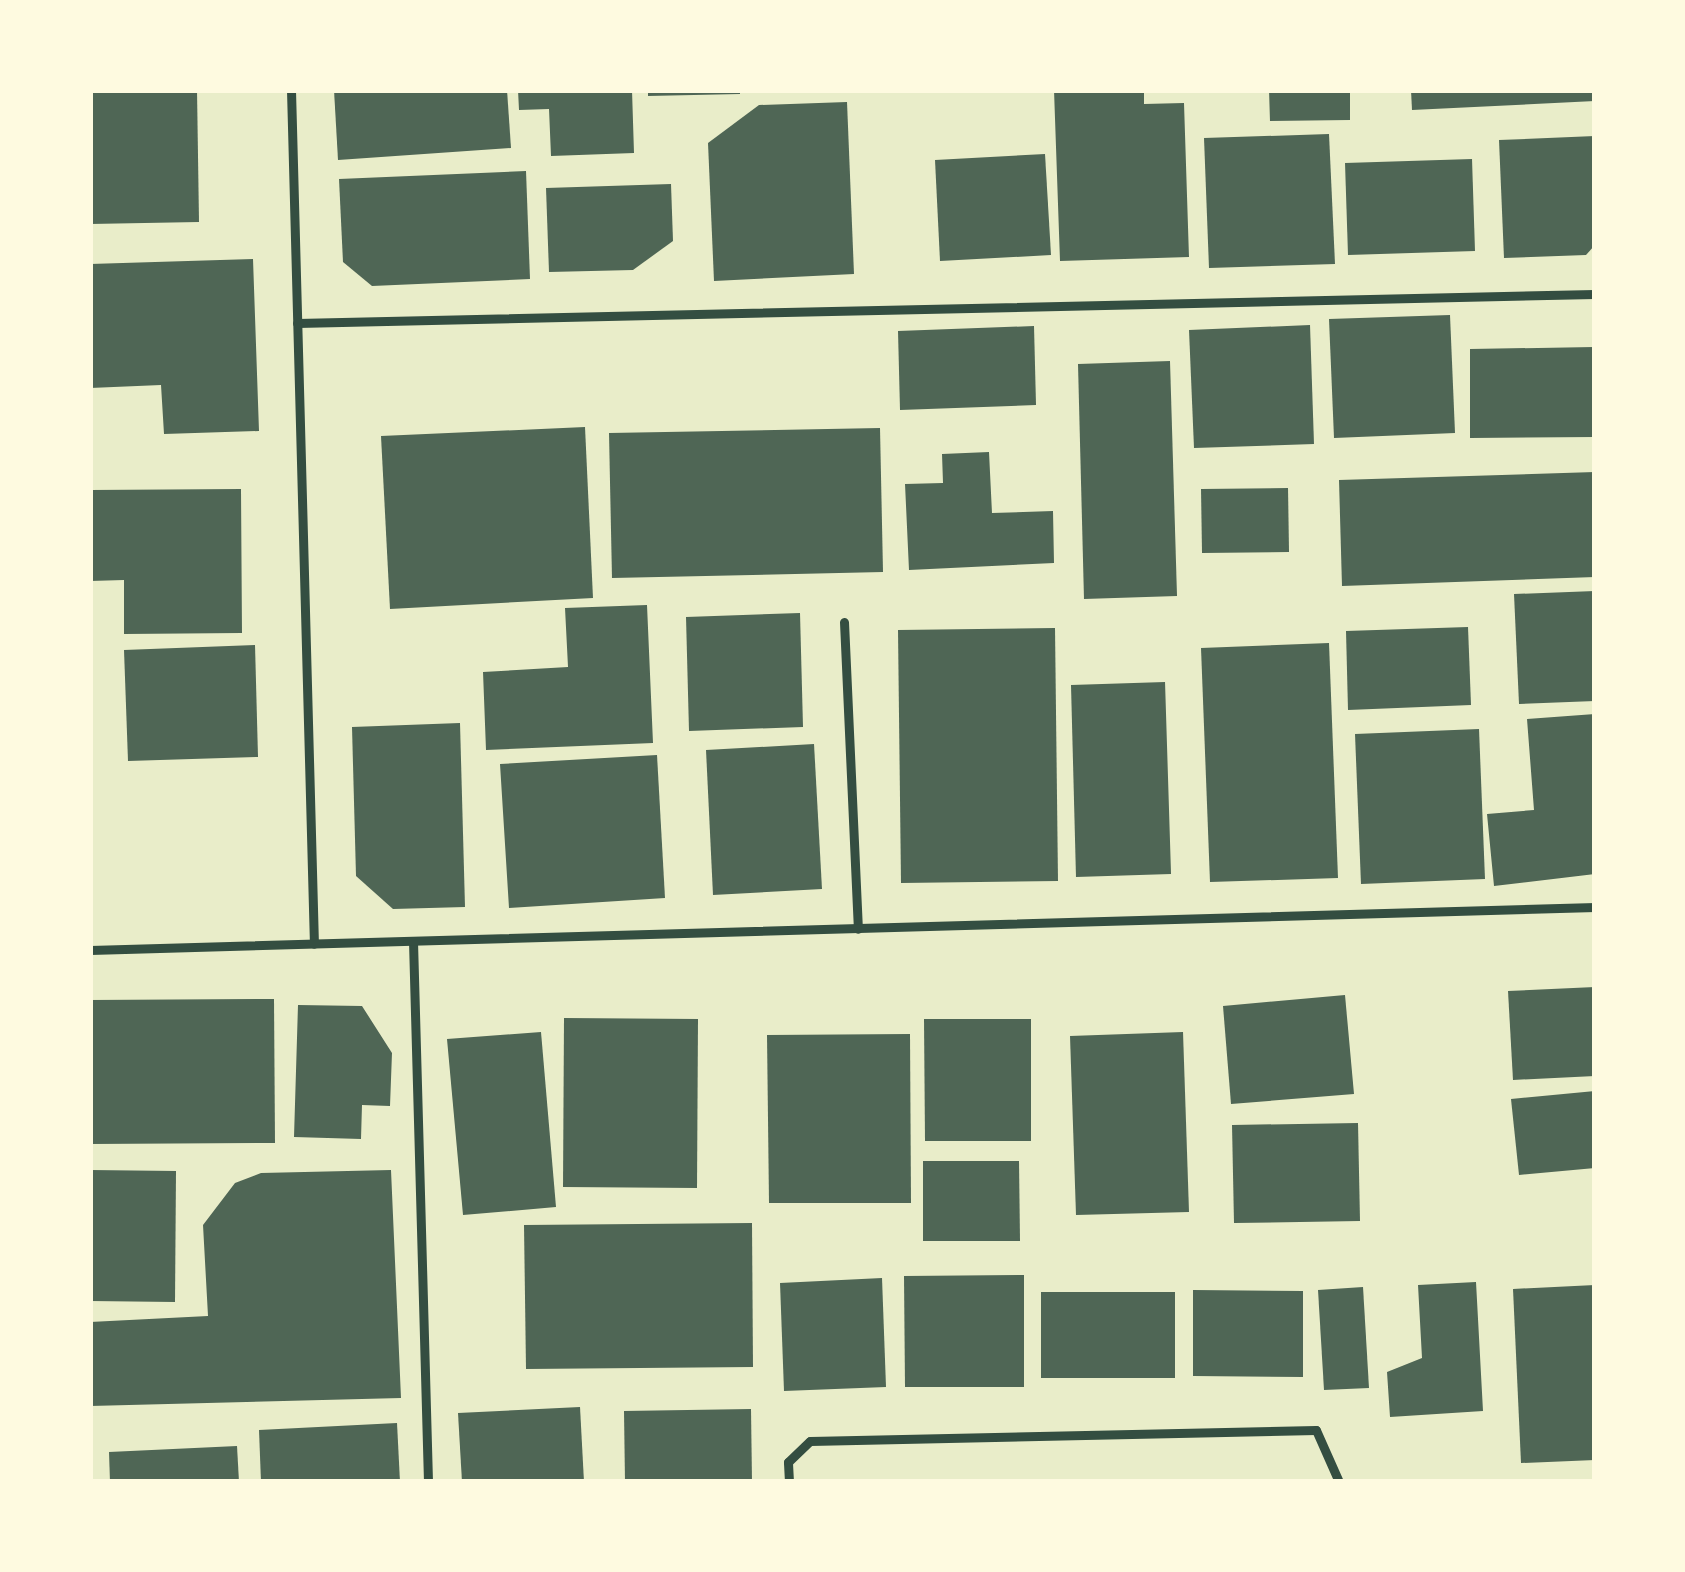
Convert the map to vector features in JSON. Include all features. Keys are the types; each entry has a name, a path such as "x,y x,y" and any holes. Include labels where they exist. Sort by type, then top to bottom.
{"lane":[{"path":"291,90 314,944"},
{"path":"297,323 1595,294"},
{"path":"844,622 858,929"},
{"path":"90,950 1595,908"},
{"path":"413,941 428,1482"},
{"path":"789,1482 788,1462 810,1441 1316,1430 1339,1482"}],"building":[{"path":"90,90 197,90 199,222 90,224"},
{"path":"334,90 507,90 511,148 338,160"},
{"path":"518,90 632,90 634,153 551,156 549,109 519,110"},
{"path":"648,90 740,90 740,94 648,96"},
{"path":"1054,90 1144,90 1144,104 1184,103 1189,257 1060,261"},
{"path":"1269,90 1350,90 1350,120 1270,121"},
{"path":"1411,90 1595,90 1595,101 1412,110"},
{"path":"847,102 854,274 714,281 708,143 759,105"},
{"path":"1329,134 1335,264 1209,268 1204,138"},
{"path":"1595,136 1595,245 1586,255 1504,258 1499,140"},
{"path":"1045,154 1051,255 940,261 935,160"},
{"path":"1472,159 1475,251 1348,255 1345,163"},
{"path":"526,171 530,279 372,286 343,262 339,179"},
{"path":"671,184 673,241 633,270 549,272 546,188"},
{"path":"253,259 259,431 164,434 161,385 90,388 90,264"},
{"path":"1450,315 1455,433 1334,438 1329,319"},
{"path":"1310,325 1314,444 1194,448 1189,330"},
{"path":"1034,326 1036,405 900,410 898,331"},
{"path":"1594,347 1595,437 1470,438 1470,349"},
{"path":"1170,361 1177,596 1084,599 1078,364"},
{"path":"585,427 593,598 390,609 381,436"},
{"path":"880,428 883,572 612,578 609,433"},
{"path":"989,452 992,513 1053,511 1054,563 909,570 905,484 943,483 942,454"},
{"path":"1595,472 1595,577 1342,586 1339,480"},
{"path":"1288,488 1289,552 1202,553 1201,489"},
{"path":"241,489 242,633 124,634 124,580 90,581 90,490"},
{"path":"1595,591 1595,701 1519,704 1514,594"},
{"path":"647,605 653,743 486,750 483,672 568,667 565,608"},
{"path":"800,613 803,727 689,731 686,617"},
{"path":"1468,627 1471,705 1348,710 1346,631"},
{"path":"1055,628 1058,881 901,883 898,630"},
{"path":"1329,643 1338,878 1210,882 1201,648"},
{"path":"255,645 258,757 128,761 124,650"},
{"path":"1165,682 1171,874 1076,877 1071,685"},
{"path":"1595,714 1595,874 1494,886 1487,814 1534,810 1527,719"},
{"path":"460,723 465,907 393,909 356,876 352,727"},
{"path":"1479,729 1485,879 1361,884 1355,734"},
{"path":"814,744 822,889 713,895 706,750"},
{"path":"657,755 665,898 509,908 500,764"},
{"path":"1595,987 1595,1076 1513,1080 1508,991"},
{"path":"1345,995 1354,1094 1231,1104 1223,1006"},
{"path":"274,999 275,1143 90,1144 90,1000"},
{"path":"298,1005 362,1006 392,1053 390,1106 362,1105 361,1139 294,1137"},
{"path":"564,1018 698,1019 697,1188 563,1187"},
{"path":"924,1019 1031,1019 1031,1141 925,1141"},
{"path":"541,1032 556,1207 463,1215 447,1039"},
{"path":"1183,1032 1189,1212 1076,1215 1070,1036"},
{"path":"910,1034 911,1203 769,1203 767,1035"},
{"path":"1595,1091 1595,1168 1519,1175 1511,1099"},
{"path":"1358,1123 1360,1221 1234,1223 1232,1125"},
{"path":"923,1161 1019,1161 1020,1241 923,1241"},
{"path":"90,1170 176,1171 175,1302 90,1301"},
{"path":"391,1170 401,1398 90,1406 90,1322 208,1316 203,1225 235,1183 261,1173"},
{"path":"752,1223 753,1367 526,1369 524,1225"},
{"path":"1024,1275 1024,1387 905,1387 904,1276"},
{"path":"882,1278 886,1387 784,1391 780,1283"},
{"path":"1476,1282 1483,1411 1390,1417 1387,1372 1422,1358 1418,1285"},
{"path":"1595,1285 1595,1460 1521,1463 1513,1289"},
{"path":"1363,1287 1369,1388 1324,1390 1318,1290"},
{"path":"1193,1290 1303,1291 1303,1377 1193,1376"},
{"path":"1041,1292 1175,1292 1175,1378 1041,1378"},
{"path":"580,1407 584,1482 462,1482 458,1413"},
{"path":"751,1409 752,1482 625,1482 624,1411"},
{"path":"397,1423 400,1482 261,1482 259,1430"},
{"path":"237,1446 239,1482 110,1482 109,1452"}]}
